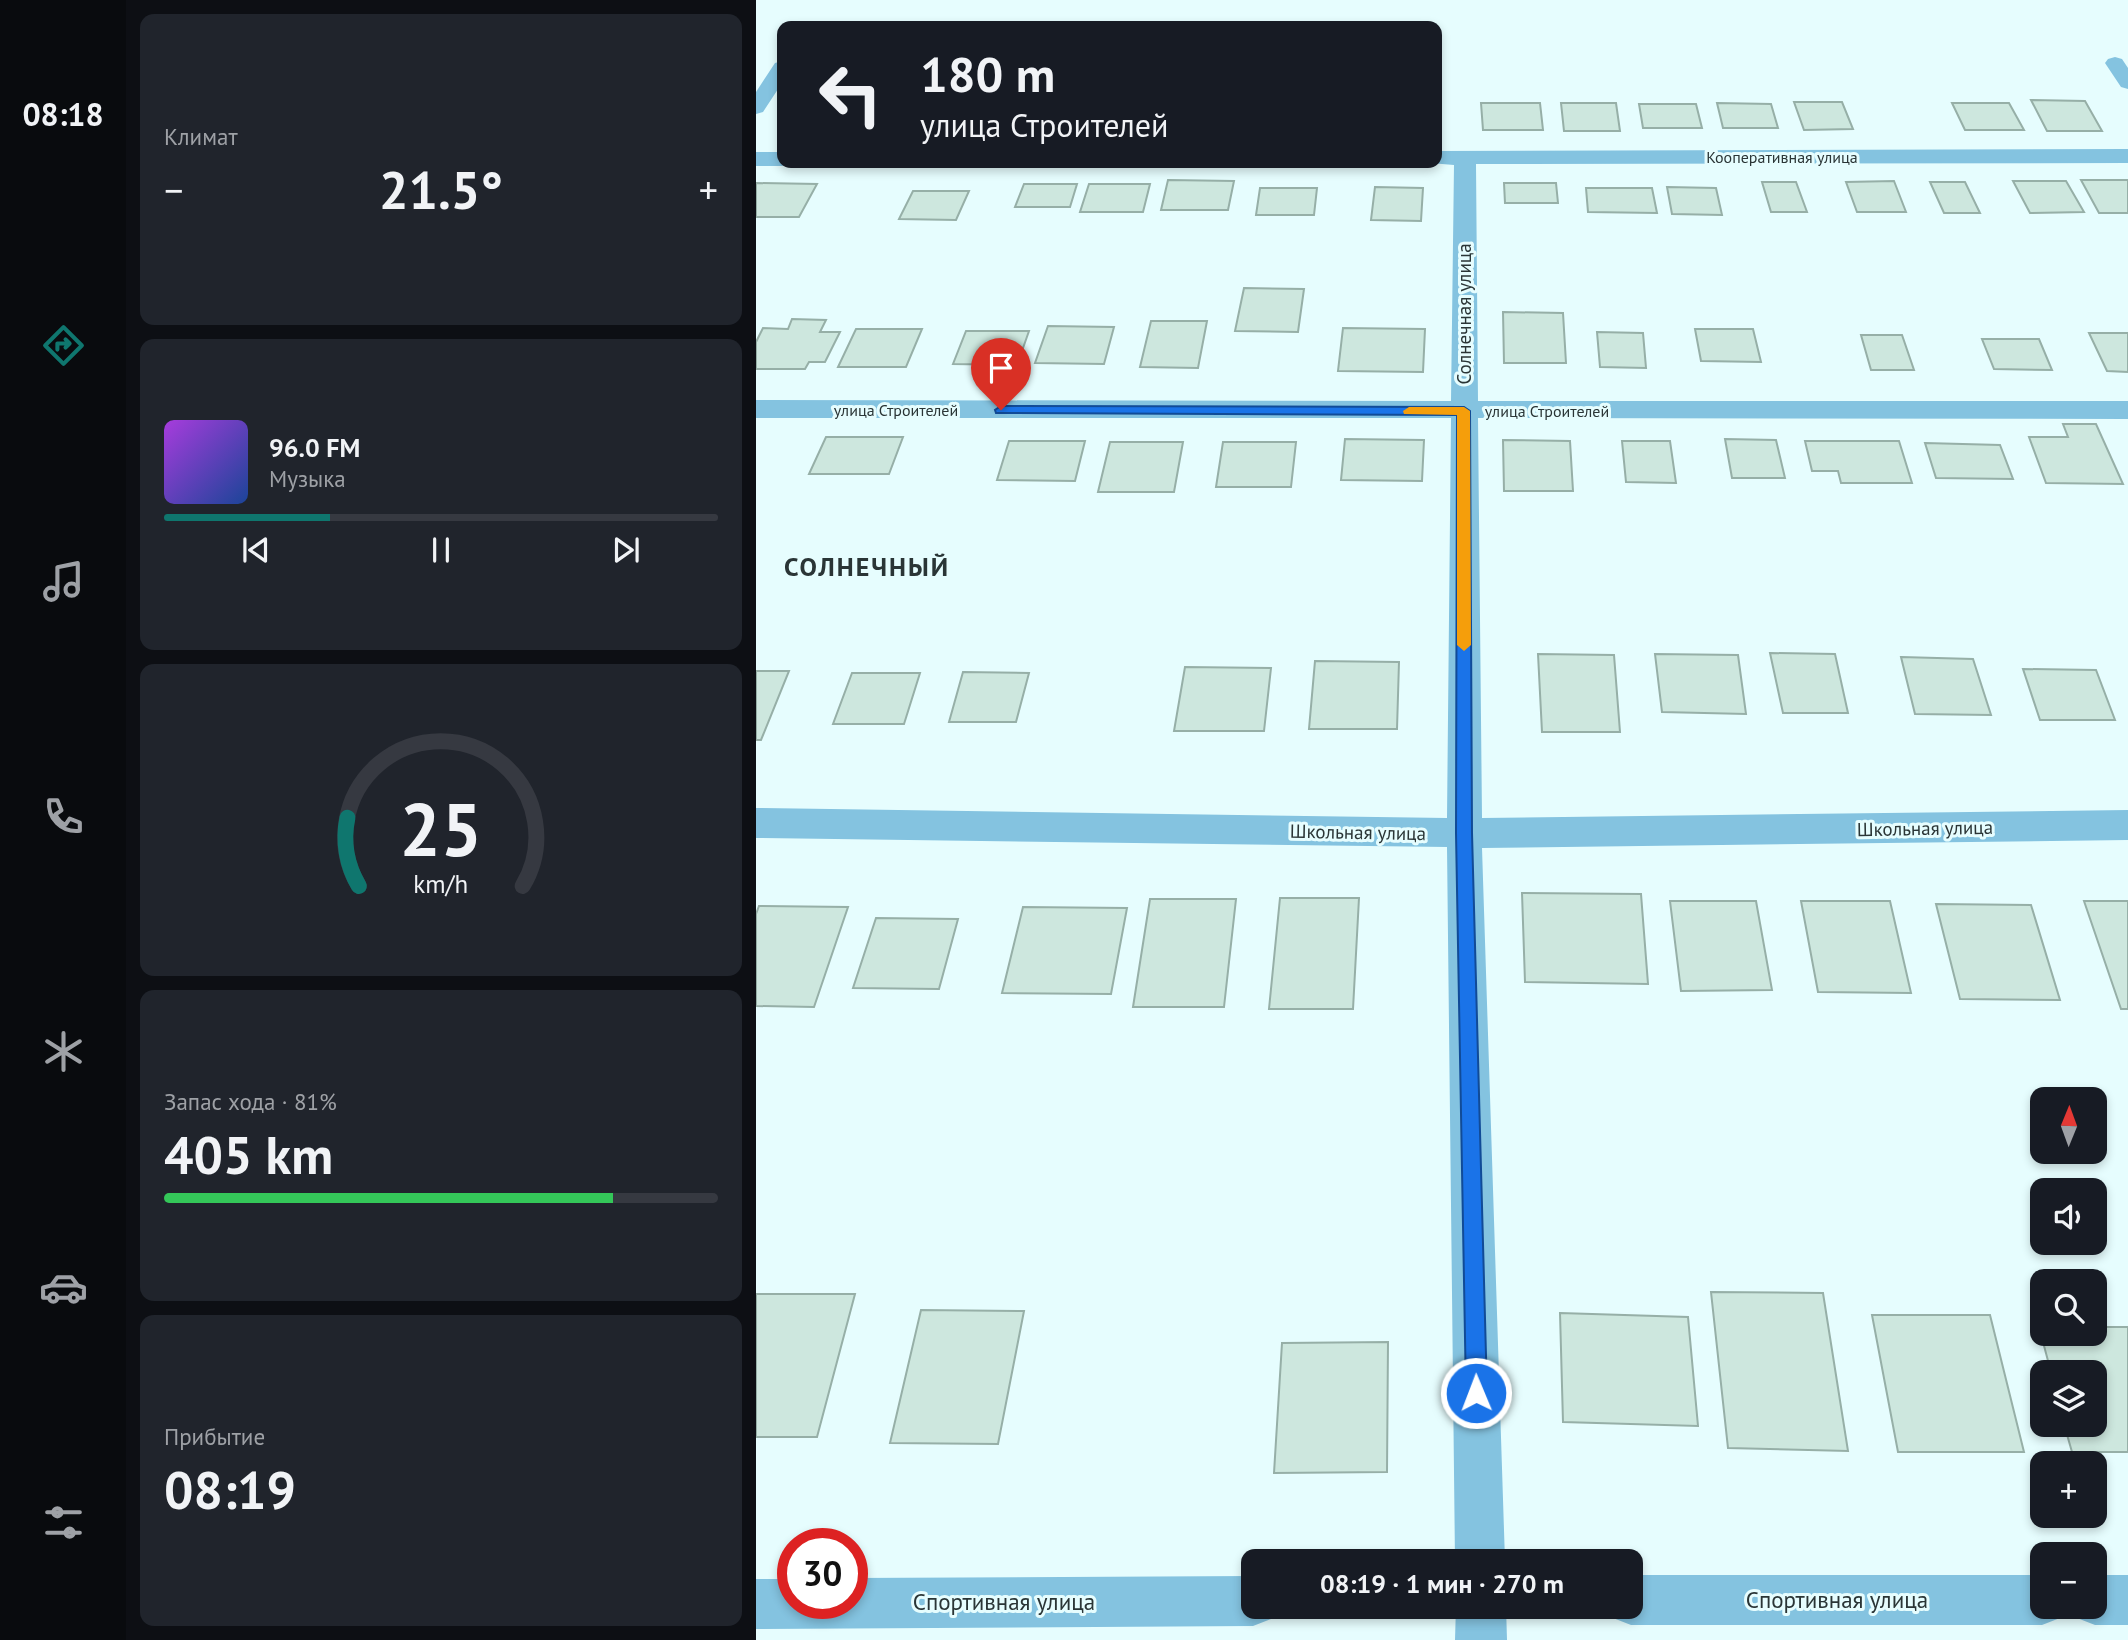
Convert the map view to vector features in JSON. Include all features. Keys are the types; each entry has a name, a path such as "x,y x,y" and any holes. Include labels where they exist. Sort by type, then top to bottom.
{"street":[{"path":"2115,63 2128,83"},
{"path":"756,108 777,75"},
{"name":"Кооперативная улица","path":"1442,158 2128,156"},
{"name":"Солнечная улица","path":"1465,158 1464,833 1480,1549"},
{"path":"756,159 777,159"},
{"name":"улица Строителей","path":"756,409 2128,410"},
{"name":"Школьная улица","path":"756,823 1464,833 2128,825"},
{"name":"Спортивная улица","path":"1643,1600 2030,1600"},
{"path":"2107,1600 2128,1600"},
{"name":"Спортивная улица","path":"756,1604 1241,1601"},
{"path":"1481,1619 1481,1640"}],"building":[{"path":"2031,100 2085,101 2102,131 2047,131"},
{"path":"1794,102 1842,102 1853,129 1804,130"},
{"path":"1481,103 1540,103 1543,130 1483,130"},
{"path":"1561,103 1616,103 1620,131 1564,131"},
{"path":"1717,103 1771,104 1778,128 1723,128"},
{"path":"1952,103 2009,103 2024,130 1965,130"},
{"path":"1639,104 1696,104 1702,128 1643,128"},
{"path":"1168,180 1234,181 1228,210 1161,210"},
{"path":"2081,180 2128,180 2128,213 2099,213"},
{"path":"1894,181 1906,212 1857,212 1846,182"},
{"path":"2013,181 2066,181 2084,212 2030,213"},
{"path":"1762,182 1796,182 1807,212 1771,212"},
{"path":"1930,182 1965,182 1980,213 1944,213"},
{"path":"756,183 817,184 799,217 756,217"},
{"path":"1504,183 1556,183 1558,203 1505,203"},
{"path":"1024,184 1077,184 1070,207 1015,207"},
{"path":"1089,184 1150,184 1143,212 1080,212"},
{"path":"1375,187 1423,188 1421,221 1371,220"},
{"path":"1667,187 1716,188 1722,215 1672,214"},
{"path":"1260,188 1317,188 1314,215 1256,215"},
{"path":"1586,188 1652,188 1657,213 1588,212"},
{"path":"913,191 969,191 956,220 899,219"},
{"path":"1244,288 1304,289 1298,332 1235,331"},
{"path":"1503,312 1563,313 1566,363 1504,363"},
{"path":"792,319 826,320 820,332 840,332 825,362 809,362 805,369 756,369 756,342 763,328 788,329"},
{"path":"1151,321 1207,321 1198,368 1140,367"},
{"path":"1048,326 1114,327 1104,364 1035,363"},
{"path":"1343,328 1425,329 1423,372 1338,371"},
{"path":"856,329 922,329 906,367 838,367"},
{"path":"1695,329 1753,329 1761,362 1701,361"},
{"path":"966,331 1029,331 1017,365 953,364"},
{"path":"1597,332 1643,333 1646,368 1600,367"},
{"path":"2089,333 2128,333 2128,372 2107,371"},
{"path":"1861,335 1902,335 1914,370 1871,370"},
{"path":"1982,339 2039,339 2052,370 1994,369"},
{"path":"2063,424 2096,424 2123,484 2046,483 2029,437 2068,437"},
{"path":"826,437 903,437 889,474 809,474"},
{"path":"1345,439 1424,440 1422,481 1341,480"},
{"path":"1725,439 1776,440 1785,478 1732,478"},
{"path":"1503,440 1570,441 1573,491 1504,491"},
{"path":"1009,441 1085,441 1075,481 997,480"},
{"path":"1622,441 1670,441 1676,483 1626,482"},
{"path":"1805,441 1899,441 1912,483 1841,483 1838,471 1812,471"},
{"path":"1110,442 1183,442 1174,492 1098,492"},
{"path":"1223,442 1296,442 1291,487 1216,487"},
{"path":"1925,443 2000,445 2013,479 1936,478"},
{"path":"1770,653 1835,654 1848,713 1783,713"},
{"path":"1538,654 1614,655 1620,732 1542,732"},
{"path":"1655,654 1738,655 1746,714 1662,712"},
{"path":"1901,657 1973,659 1991,715 1915,714"},
{"path":"1315,661 1399,662 1397,729 1309,729"},
{"path":"1185,667 1271,668 1264,731 1174,731"},
{"path":"2023,669 2096,670 2115,720 2040,720"},
{"path":"756,671 789,671 761,740 756,740"},
{"path":"963,672 1029,673 1016,722 949,722"},
{"path":"852,673 920,673 904,724 833,724"},
{"path":"1522,893 1641,894 1648,984 1525,982"},
{"path":"1280,898 1359,898 1353,1009 1269,1009"},
{"path":"1150,899 1236,899 1224,1007 1133,1007"},
{"path":"1670,901 1756,901 1772,990 1681,991"},
{"path":"1801,901 1890,901 1911,993 1818,992"},
{"path":"2084,901 2128,901 2128,1009 2121,1009"},
{"path":"1936,904 2031,905 2060,1000 1960,999"},
{"path":"759,906 848,907 814,1007 756,1006 756,914"},
{"path":"1023,907 1127,908 1111,994 1002,993"},
{"path":"876,918 958,919 939,989 853,988"},
{"path":"1711,1292 1823,1293 1848,1451 1728,1448"},
{"path":"756,1294 855,1294 817,1437 756,1437"},
{"path":"921,1310 1024,1311 998,1444 890,1443"},
{"path":"1560,1313 1688,1317 1698,1426 1563,1422"},
{"path":"1872,1315 1990,1315 2024,1452 1898,1452"},
{"path":"2107,1327 2128,1327 2128,1452 2072,1451 2068,1437 2107,1437 2107,1360 2048,1360 2044,1346 2107,1346"},
{"path":"1388,1342 1387,1472 1274,1473 1282,1343"}],"slow traffic":[{"path":"1409,411 1464,411 1464,645"}],"district":[{"name":"СОЛНЕЧНЫЙ","path":"867,567"}],"route":[{"path":"1001,410 1464,411 1464,833 1476,1393"}]}
